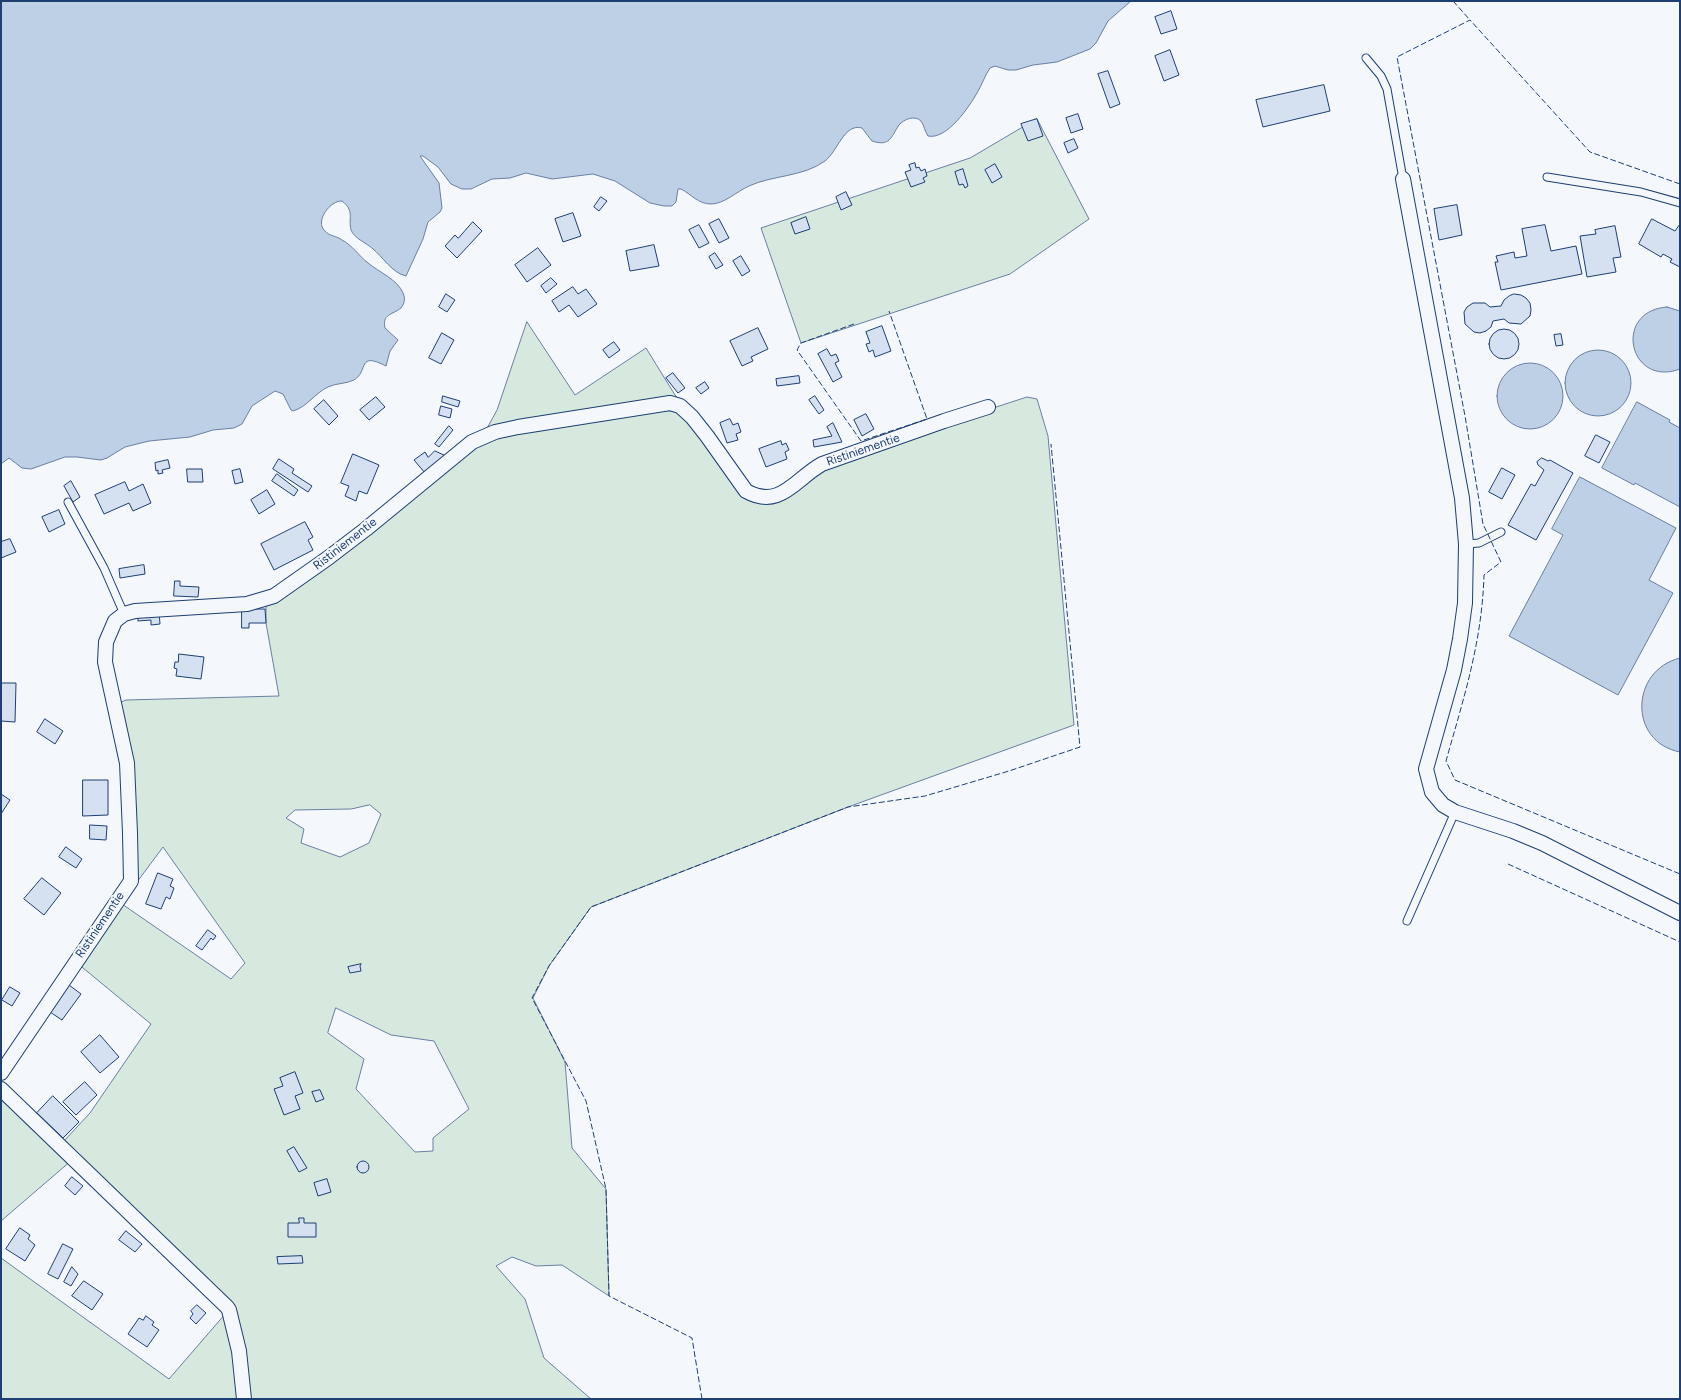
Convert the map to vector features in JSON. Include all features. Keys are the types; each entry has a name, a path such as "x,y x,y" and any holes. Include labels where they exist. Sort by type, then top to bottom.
{"street":[{"path":"1404,179 1462,498 1466,544 1465,604 1460,639 1454,670 1426,769 1432,792 1443,805 1455,812 1513,831 1542,843 1680,912"},
{"name":"Ristiniementie","path":"1,1073 130,881 127,763 105,662 106,642 111,628 115,621 124,614 134,611 247,604 274,596 328,558 472,442 495,432 534,424 625,412 670,403 680,406 692,417 746,491 765,497 784,493 822,464 988,407"},
{"path":"1,1089 227,1307 236,1335 244,1399"}],"lane":[{"path":"1366,58 1381,76 1387,89 1404,179"},
{"path":"1547,177 1642,192 1680,203"},
{"path":"68,502 104,568 124,614"},
{"path":"1466,544 1479,543 1501,532"},
{"path":"1407,921 1455,812"}],"shaded area":[{"path":"1037,119 1089,219 1010,274 801,343 761,228 970,158"},
{"path":"527,322 575,395 646,348 675,395 694,416 743,485 772,492 887,434 990,409 1027,397 1037,399 1048,436 1074,725 848,807 591,907 549,966 533,998 565,1062 572,1148 606,1189 609,1296 562,1265 536,1266 512,1257 496,1266 525,1299 544,1358 591,1399 1,1399 1,1258 169,1379 226,1313 72,1160 1,1221 1,1085 63,1142 90,1113 151,1024 77,963 119,902 231,979 245,963 163,847 137,882 119,703 126,700 279,696 266,623 266,604 271,593 485,432 497,410","holes":["370,805 381,814 369,843 340,857 301,843 304,829 286,818 295,810 351,809","336,1008 391,1035 434,1041 469,1109 433,1138 433,1151 415,1152 356,1089 364,1059 328,1033"]}],"water":[{"path":"1,1 1131,1 1108,21 1096,43 1090,49 1057,62 1033,65 1016,70 995,66 990,68 969,106 957,121 943,133 928,136 921,121 916,118 904,121 889,140 878,143 872,141 862,128 856,128 846,134 830,157 816,166 798,173 758,182 716,203 706,204 678,189 676,202 672,206 650,203 615,181 593,174 552,179 526,173 510,178 492,179 471,189 462,189 451,184 438,167 423,156 420,156 439,183 442,208 428,222 423,239 406,276 396,272 372,248 355,235 350,226 350,211 342,201 329,207 321,222 322,227 327,233 349,245 368,263 393,280 401,288 404,303 401,308 386,317 384,323 385,328 398,340 390,351 386,366 377,362 367,361 354,380 328,387 303,406 293,411 283,394 275,391 252,406 242,424 234,428 213,430 190,437 149,441 125,447 101,460 65,457 31,469 22,468 9,458 1,464"},
{"path":"1667,307 1680,311 1680,369 1663,372 1649,368 1639,359 1634,347 1633,333 1639,321 1650,312"},
{"path":"1598,350 1611,353 1621,360 1628,370 1631,383 1628,396 1621,406 1611,413 1598,416 1585,413 1575,406 1568,396 1565,383 1568,370 1575,360 1585,353"},
{"path":"1530,363 1543,366 1553,373 1560,383 1563,396 1560,409 1553,419 1543,426 1530,429 1517,426 1507,419 1500,409 1497,396 1500,383 1507,373 1517,366"},
{"path":"1637,402 1670,420 1669,422 1680,428 1680,507 1602,468"},
{"path":"1580,477 1676,528 1649,580 1673,593 1618,695 1509,636 1563,535 1552,529"},
{"path":"1680,658 1680,752 1663,746 1651,735 1644,721 1642,706 1644,690 1652,676 1664,665"}],"building":[{"path":"1171,11 1177,29 1161,34 1155,17"},
{"path":"1170,50 1179,75 1164,81 1155,56"},
{"path":"1108,71 1120,104 1110,108 1098,74"},
{"path":"1324,85 1330,111 1263,127 1256,100"},
{"path":"1078,114 1083,129 1071,133 1066,118"},
{"path":"1037,119 1043,136 1028,141 1021,124"},
{"path":"1074,139 1078,148 1068,153 1064,143"},
{"path":"915,163 916,168 919,167 921,171 925,169 927,176 923,178 925,182 911,187 905,172 911,170 909,165"},
{"path":"995,164 1002,177 992,183 985,170"},
{"path":"963,169 968,186 965,188 963,184 959,185 955,172"},
{"path":"846,192 852,205 841,210 836,197"},
{"path":"601,197 607,201 599,211 594,207"},
{"path":"1457,205 1462,235 1439,240 1434,209"},
{"path":"573,213 581,236 563,242 555,219"},
{"path":"806,217 810,229 795,234 791,223"},
{"path":"719,219 729,238 719,243 709,224"},
{"path":"1652,219 1675,231 1680,224 1680,267 1670,262 1672,259 1663,254 1661,257 1639,244"},
{"path":"473,222 482,231 457,258 445,246 455,235 458,238"},
{"path":"699,225 709,243 699,248 689,230"},
{"path":"1545,225 1551,251 1576,246 1582,274 1501,290 1495,262 1498,262 1496,256 1514,252 1515,258 1527,256 1522,229"},
{"path":"1615,226 1621,257 1613,258 1616,272 1587,277 1580,236 1596,234 1595,230"},
{"path":"654,245 659,266 630,271 626,251"},
{"path":"538,248 551,265 527,282 515,265"},
{"path":"715,253 723,265 716,269 709,257"},
{"path":"741,256 750,271 742,276 733,261"},
{"path":"551,278 557,284 546,293 541,286"},
{"path":"573,287 578,294 586,289 597,304 578,317 569,305 559,312 552,301"},
{"path":"446,294 455,300 447,312 439,307"},
{"path":"1514,294 1521,295 1530,303 1530,316 1521,324 1509,323 1504,319 1493,321 1491,327 1480,333 1474,332 1465,324 1464,312 1473,303 1485,303 1490,307 1501,306 1504,300"},
{"path":"882,326 891,351 875,357 873,350 869,352 866,344 870,343 866,332"},
{"path":"758,328 768,349 751,357 753,361 742,366 730,341"},
{"path":"1504,329 1515,333 1519,344 1515,355 1504,359 1493,355 1489,344 1493,333"},
{"path":"442,333 454,340 441,364 429,358"},
{"path":"1561,334 1563,345 1556,346 1554,335"},
{"path":"614,342 620,350 609,358 603,350"},
{"path":"827,349 831,356 836,354 839,361 835,363 842,377 833,382 818,354"},
{"path":"673,373 685,388 678,393 666,378"},
{"path":"799,376 800,383 777,386 776,379"},
{"path":"705,382 709,388 701,394 696,388"},
{"path":"443,396 460,401 458,407 442,402"},
{"path":"815,396 824,410 819,414 809,400"},
{"path":"376,397 385,407 369,420 360,410"},
{"path":"324,400 338,416 329,425 314,409"},
{"path":"441,406 452,409 450,418 439,415"},
{"path":"866,414 874,429 862,436 854,420"},
{"path":"730,419 733,425 738,423 741,432 736,434 738,440 727,443 720,423"},
{"path":"833,423 842,442 814,447 813,440 832,436 827,427"},
{"path":"449,426 453,430 439,447 435,444"},
{"path":"1596,435 1610,442 1599,463 1585,456"},
{"path":"781,441 782,445 786,443 789,450 785,452 787,459 766,467 759,449"},
{"path":"435,451 446,456 425,473 414,460 425,452 428,457"},
{"path":"353,454 379,465 367,494 359,491 356,501 345,496 349,486 341,483"},
{"path":"1542,458 1550,460 1573,473 1536,540 1508,525 1531,484 1535,486 1544,470 1537,462"},
{"path":"279,459 294,469 292,473 312,486 308,492 273,469"},
{"path":"168,460 170,468 162,470 163,473 158,474 155,463"},
{"path":"1502,468 1515,475 1502,499 1489,492"},
{"path":"187,469 202,469 203,482 188,482"},
{"path":"240,469 243,482 235,484 232,471"},
{"path":"277,474 298,490 294,496 272,481"},
{"path":"71,481 80,497 73,502 64,486"},
{"path":"125,482 129,491 143,484 151,503 133,511 129,503 104,514 95,495"},
{"path":"267,490 275,504 259,514 251,500"},
{"path":"59,510 65,524 49,532 42,517"},
{"path":"305,522 313,537 308,540 313,550 274,570 261,544"},
{"path":"10,539 16,552 1,558 1,542"},
{"path":"144,565 145,574 120,578 119,569"},
{"path":"175,581 180,581 180,586 199,587 198,597 174,596"},
{"path":"242,609 265,609 266,623 249,623 249,628 242,628"},
{"path":"159,612 160,624 151,625 151,620 138,621 138,614"},
{"path":"179,654 204,657 201,679 176,676 177,669 174,668 175,662 178,662"},
{"path":"1,683 16,683 15,722 1,721"},
{"path":"45,719 63,731 55,744 37,732"},
{"path":"83,780 108,780 108,815 83,816"},
{"path":"1,794 10,800 1,814"},
{"path":"90,825 107,826 106,840 90,839"},
{"path":"66,847 82,859 76,868 59,857"},
{"path":"158,873 173,879 170,886 174,888 170,899 166,897 161,909 146,904"},
{"path":"42,878 61,893 44,915 24,899"},
{"path":"208,930 216,936 213,940 211,938 202,950 196,946"},
{"path":"361,964 361,971 350,973 348,967"},
{"path":"69,985 81,994 62,1020 50,1012"},
{"path":"10,987 20,993 12,1006 2,1000"},
{"path":"100,1035 119,1057 100,1073 81,1052"},
{"path":"295,1072 303,1093 295,1096 300,1109 284,1115 274,1089 283,1086 280,1078"},
{"path":"85,1082 97,1095 76,1115 63,1102"},
{"path":"320,1090 324,1099 316,1102 312,1092"},
{"path":"53,1096 79,1122 63,1138 37,1113"},
{"path":"294,1147 307,1168 299,1172 287,1151"},
{"path":"363,1161 369,1167 363,1173 357,1167"},
{"path":"72,1177 83,1186 75,1195 65,1186"},
{"path":"327,1179 331,1192 318,1196 314,1183"},
{"path":"299,1218 304,1218 304,1223 316,1223 316,1237 288,1237 288,1223 299,1223"},
{"path":"20,1228 30,1235 28,1239 35,1245 25,1261 6,1249"},
{"path":"126,1231 142,1244 135,1252 119,1240"},
{"path":"63,1244 73,1249 58,1279 48,1274"},
{"path":"302,1256 303,1263 278,1264 277,1257"},
{"path":"72,1267 78,1274 71,1286 64,1282"},
{"path":"84,1281 103,1294 92,1310 72,1296"},
{"path":"197,1305 206,1313 196,1324 190,1318 193,1314 191,1311"},
{"path":"146,1316 154,1322 152,1325 159,1330 147,1347 128,1334 139,1318 143,1320"}],"fence":[{"path":"1453,1 1470,20"},
{"path":"1680,184 1590,152 1470,20 1397,57 1465,416 1483,524 1501,562 1484,575 1483,600 1476,646 1446,761 1455,780 1680,874"},
{"path":"854,324 801,343 797,350 861,441 927,419 889,311"},
{"path":"702,1399 692,1338 609,1296 606,1189 586,1101 532,998 549,966 591,907 848,807 925,796 1080,747 1051,444"},
{"path":"1508,864 1680,942"}]}
